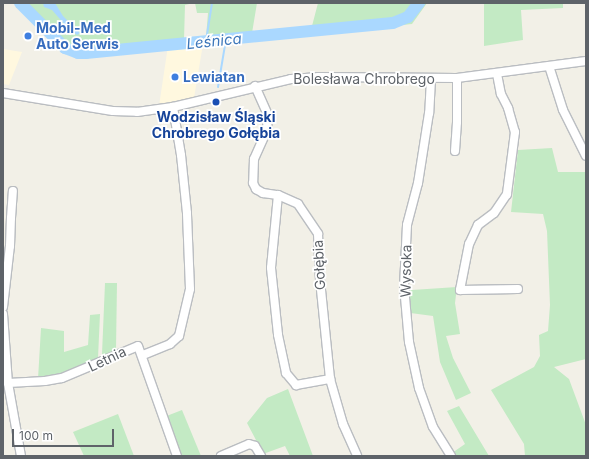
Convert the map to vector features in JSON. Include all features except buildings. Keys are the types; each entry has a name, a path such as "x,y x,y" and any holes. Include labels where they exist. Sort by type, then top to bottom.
{"street":[{"name":"Bolesława Chrobrego","path":"3,93 113,111 137,112 173,108 255,86 291,79 319,77 457,78 497,74 586,61"},
{"path":"549,66 563,110 586,156"},
{"path":"497,74 501,94 508,108 515,132 507,194 494,213 478,225 469,244 460,290 518,289"},
{"path":"455,151 457,122 457,78"},
{"name":"Wysoka","path":"431,79 429,113 418,183 407,225 404,286 409,342 419,388 433,427 451,456"},
{"name":"Gołębia","path":"255,86 268,115 267,130 254,159 253,183 256,189 263,193 278,195 298,204 318,234 320,280 330,379 343,424 357,456"},
{"path":"143,355 170,344 179,336 190,290 188,213 181,155 173,108"},
{"path":"3,307 10,246 10,218 14,191"},
{"path":"278,195 271,268 278,334 286,374 296,385 330,379"},
{"path":"3,314 8,383 21,456"},
{"name":"Letnia","path":"8,383 45,381 69,376 138,346 143,355 161,416 177,456"},
{"path":"221,456 250,444 255,446 261,456"}],"shaded area":[{"path":"203,44 194,98 159,106 168,46"},
{"path":"3,49 22,52 9,85 3,84"}],"green space":[{"path":"27,3 194,3 185,5 184,40 83,50 66,43"},
{"path":"195,3 257,3 252,33 206,37 208,13 197,13"},
{"path":"318,3 427,3 412,24 265,39 252,33 312,26"},
{"path":"484,3 563,3 563,8 521,10 523,40 484,46"},
{"path":"552,148 558,172 586,172 586,359 554,367 569,379 586,425 586,456 525,456 524,444 491,390 534,367 540,356 539,335 548,331 550,305 547,231 543,214 511,212 518,150"},
{"path":"105,283 117,283 116,350 103,356 102,354"},
{"path":"457,287 455,303 460,334 446,336 453,358 471,393 456,400 440,362 433,316 403,312 402,293 412,290"},
{"path":"100,314 98,358 57,376 38,379 41,328 64,331 64,352 88,345 90,315"},
{"path":"288,389 313,456 290,456 285,446 263,454 251,442 256,440 247,423 267,398"},
{"path":"459,406 489,456 454,456 452,453 465,444 447,411"},
{"path":"182,410 201,456 180,456 164,417"},
{"path":"118,414 134,456 84,456 73,432"}],"water":[{"path":"43,3 55,3 63,16 80,33 77,35 66,26 52,10 44,7"}],"waterway":[{"name":"Leśnica","path":"20,3 65,48 78,53 393,23 408,17 419,3"},
{"path":"206,41 212,3"},
{"path":"218,87 226,39"}],"place":[{"name":"Mobil-Med Auto Serwis","path":"28,36"},
{"name":"Lewiatan","path":"175,77"},
{"name":"Wodzisław Śląski Chrobrego Gołębia","path":"216,102"}]}
